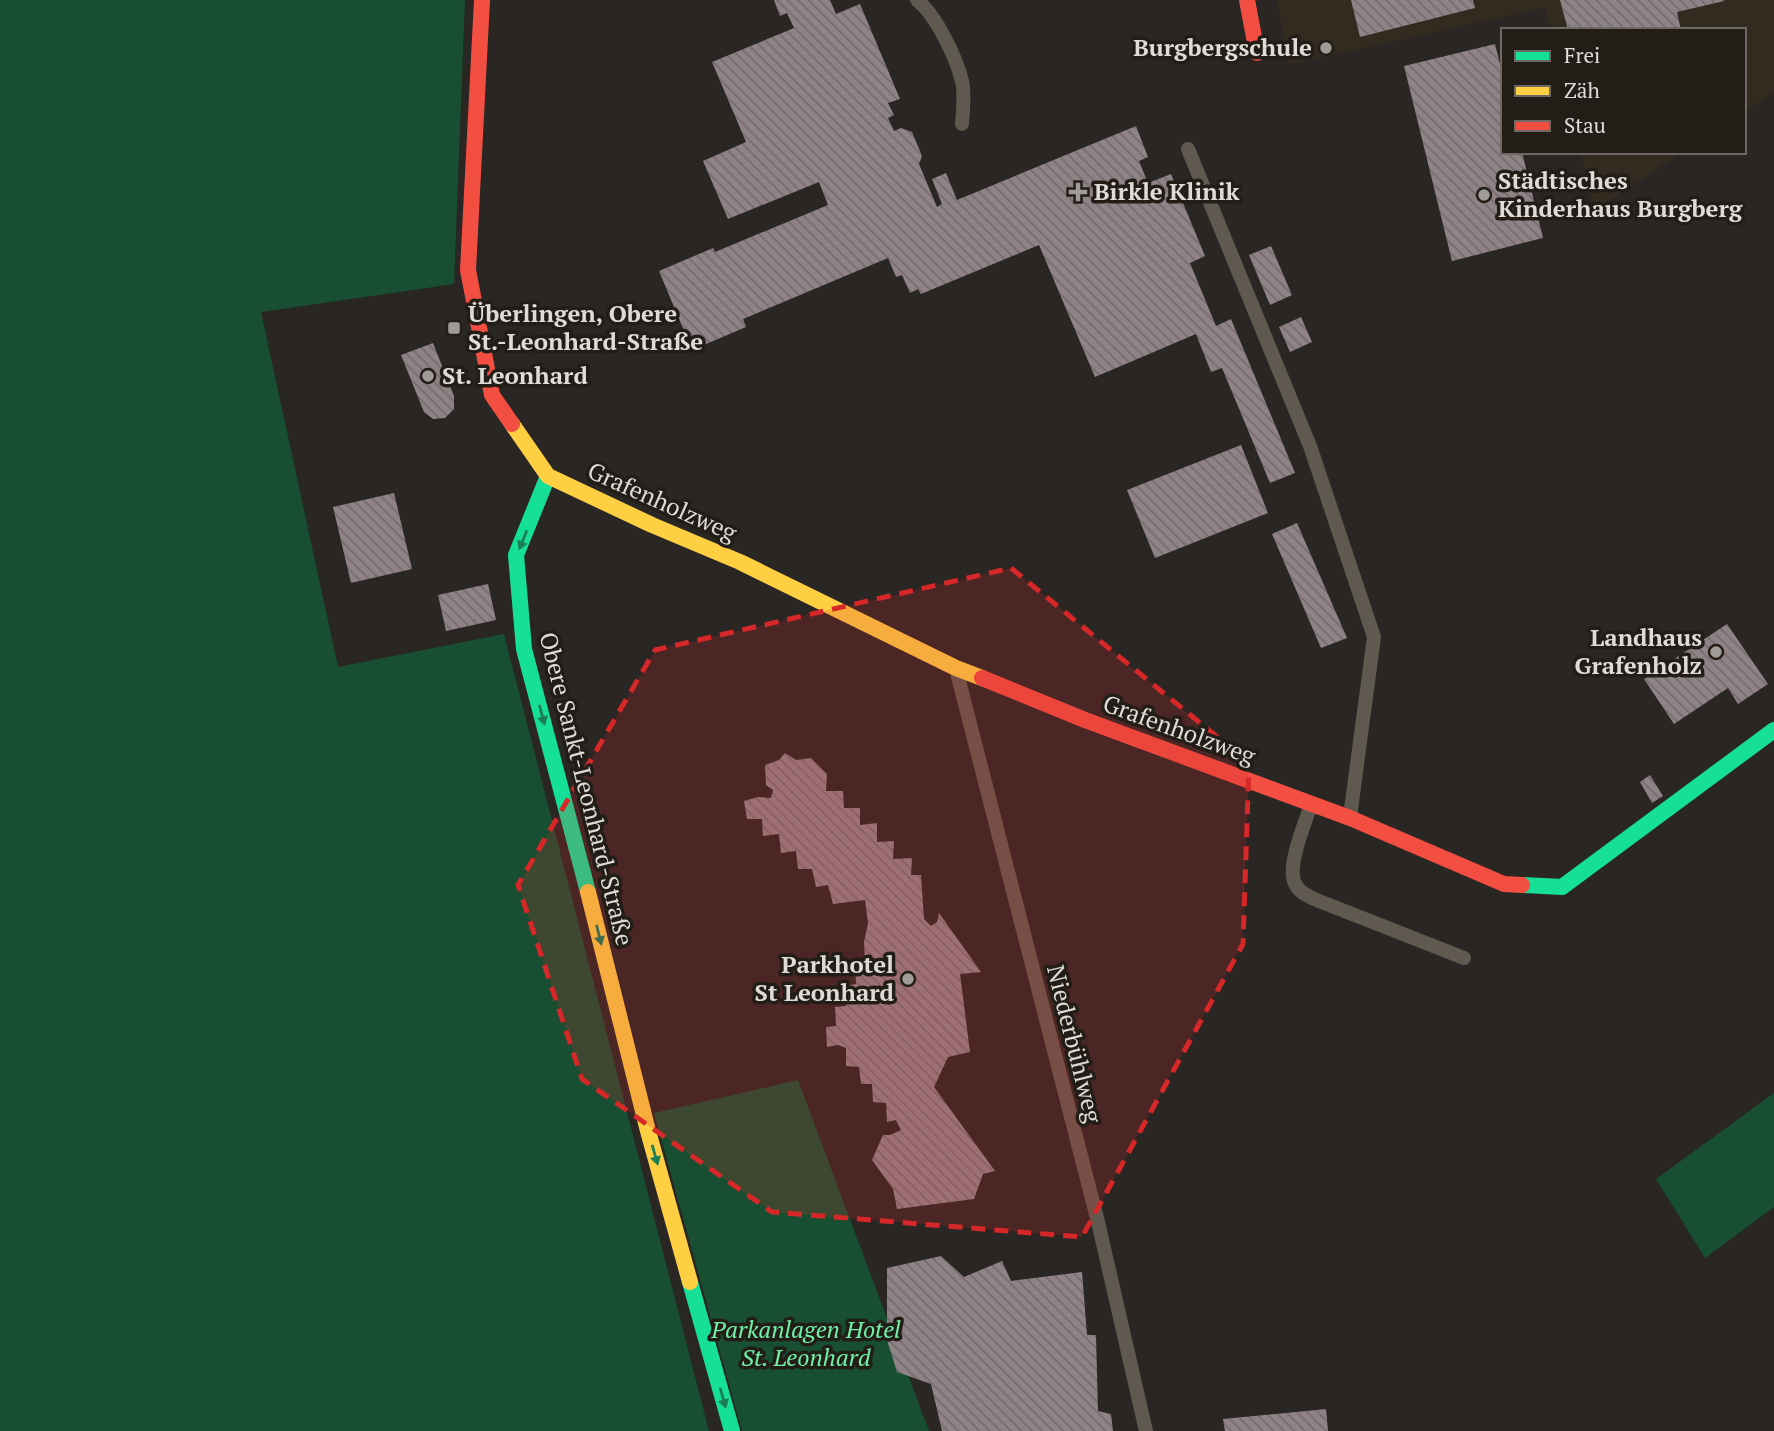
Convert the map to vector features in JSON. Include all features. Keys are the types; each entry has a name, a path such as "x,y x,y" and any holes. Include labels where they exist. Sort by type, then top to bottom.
{"street":[{"path":"482,0 467,270 492,395 548,476"},
{"path":"1247,0 1257,54"},
{"name":"Grafenholzweg","path":"548,476 652,525 740,562 956,668 1085,720 1350,818 1504,884 1562,887 1774,730"},
{"name":"Obere Sankt-Leonhard-Straße","path":"548,476 516,555 524,649 567,807 648,1131 732,1431"}],"lane":[{"path":"917,0 928,8 947,43 963,82 962,124"},
{"path":"1188,149 1310,446 1374,637 1350,818"},
{"name":"Niederbühlweg","path":"956,668 1098,1222 1146,1431"},
{"path":"1311,803 1293,867 1294,883 1298,889 1314,899 1464,958"}],"highlighted area":[{"path":"1011,568 1249,763 1243,944 1082,1237 772,1212 582,1079 518,885 655,650"}],"shaded area":[{"name":"Burgbergschule","path":"1277,0 1774,0 1774,93 1746,111 1746,28 1549,28 1544,8 1288,65"},
{"path":"1580,154 1680,154 1594,211"}],"green space":[{"path":"0,0 465,0 454,284 261,312 338,667 504,634 709,1431 0,1431"},
{"name":"Parkanlagen Hotel St. Leonhard","path":"798,1080 929,1431 742,1431 654,1113"},
{"path":"1774,1093 1774,1207 1705,1258 1656,1179"}],"building":[{"name":"Birkle Klinik","path":"774,0 830,0 836,14 860,4 900,99 888,103 894,115 888,118 894,131 901,128 912,132 922,156 919,164 937,207 942,204 932,179 946,173 957,200 1136,126 1148,157 1139,161 1148,183 1171,174 1205,256 1190,263 1216,326 1231,319 1295,473 1270,483 1222,368 1211,372 1196,334 1095,377 1039,245 921,294 918,289 910,293 902,275 896,277 888,258 743,319 746,327 692,350 659,271 713,248 715,252 828,205 819,182 728,219 703,161 746,142 712,62 794,28 787,13 780,16"},
{"path":"1351,0 1473,0 1475,8 1360,37"},
{"path":"1560,0 1724,0 1677,12 1681,28 1567,28"},
{"name":"Städtisches Kinderhaus Burgberg","path":"1495,44 1501,68 1501,154 1522,154 1543,238 1452,261 1404,66"},
{"path":"1271,246 1292,295 1270,305 1249,255"},
{"path":"1301,317 1312,342 1290,352 1279,327"},
{"name":"St. Leonhard","path":"433,343 454,396 454,409 445,418 433,419 424,412 401,355"},
{"path":"1241,445 1268,513 1155,558 1127,490"},
{"path":"394,493 412,569 351,583 333,507"},
{"path":"1297,523 1347,638 1321,648 1272,534"},
{"path":"488,584 496,620 446,631 438,595"},
{"name":"Landhaus Grafenholz","path":"1727,624 1768,684 1738,704 1728,688 1674,724 1644,679"},
{"name":"Parkhotel St Leonhard","path":"785,753 796,760 811,758 827,774 826,791 843,791 844,808 860,808 860,825 877,823 877,842 894,841 893,859 912,858 911,875 921,875 924,919 931,926 937,922 939,913 981,972 960,974 970,1052 948,1057 934,1087 995,1171 983,1174 974,1199 897,1209 893,1189 872,1160 883,1135 901,1130 896,1120 887,1122 886,1103 873,1102 872,1084 861,1084 859,1067 846,1066 846,1048 838,1045 827,1047 826,1027 836,1026 835,1007 846,1006 844,986 856,984 855,966 865,962 864,942 868,923 865,900 833,904 828,885 816,887 812,869 798,869 796,851 781,853 779,834 763,836 762,819 747,819 744,801 758,797 771,798 773,790 766,785 765,765 779,760"},
{"path":"1650,775 1663,796 1652,803 1640,782"},
{"path":"941,1256 964,1277 1002,1261 1011,1281 1082,1272 1087,1335 1096,1335 1098,1411 1111,1414 1113,1431 942,1431 931,1384 897,1372 887,1340 887,1268"},
{"path":"1326,1409 1328,1431 1225,1431 1223,1419"}],"traffic: fast":[{"path":"548,476 516,555 524,649 588,892"},
{"path":"1522,885 1562,887 1774,730"},
{"path":"690,1282 732,1431"}],"traffic: slow":[{"path":"512,424 548,476 652,525 740,562 956,668 982,678"},
{"path":"588,892 648,1131 690,1282"}],"traffic: jam":[{"path":"482,0 468,270 492,395 512,424"},
{"path":"1247,0 1257,53"},
{"path":"982,678 1085,720 1350,818 1504,884 1522,885"}],"place":[{"name":"Burgbergschule","path":"1326,48"},
{"name":"Birkle Klinik","path":"1078,192"},
{"name":"Städtisches Kinderhaus Burgberg","path":"1484,195"},
{"name":"Überlingen, Obere St.-Leonhard-Straße","path":"454,328"},
{"name":"St. Leonhard","path":"428,376"},
{"name":"Landhaus Grafenholz","path":"1716,652"},
{"name":"Parkhotel St Leonhard","path":"908,979"}]}
